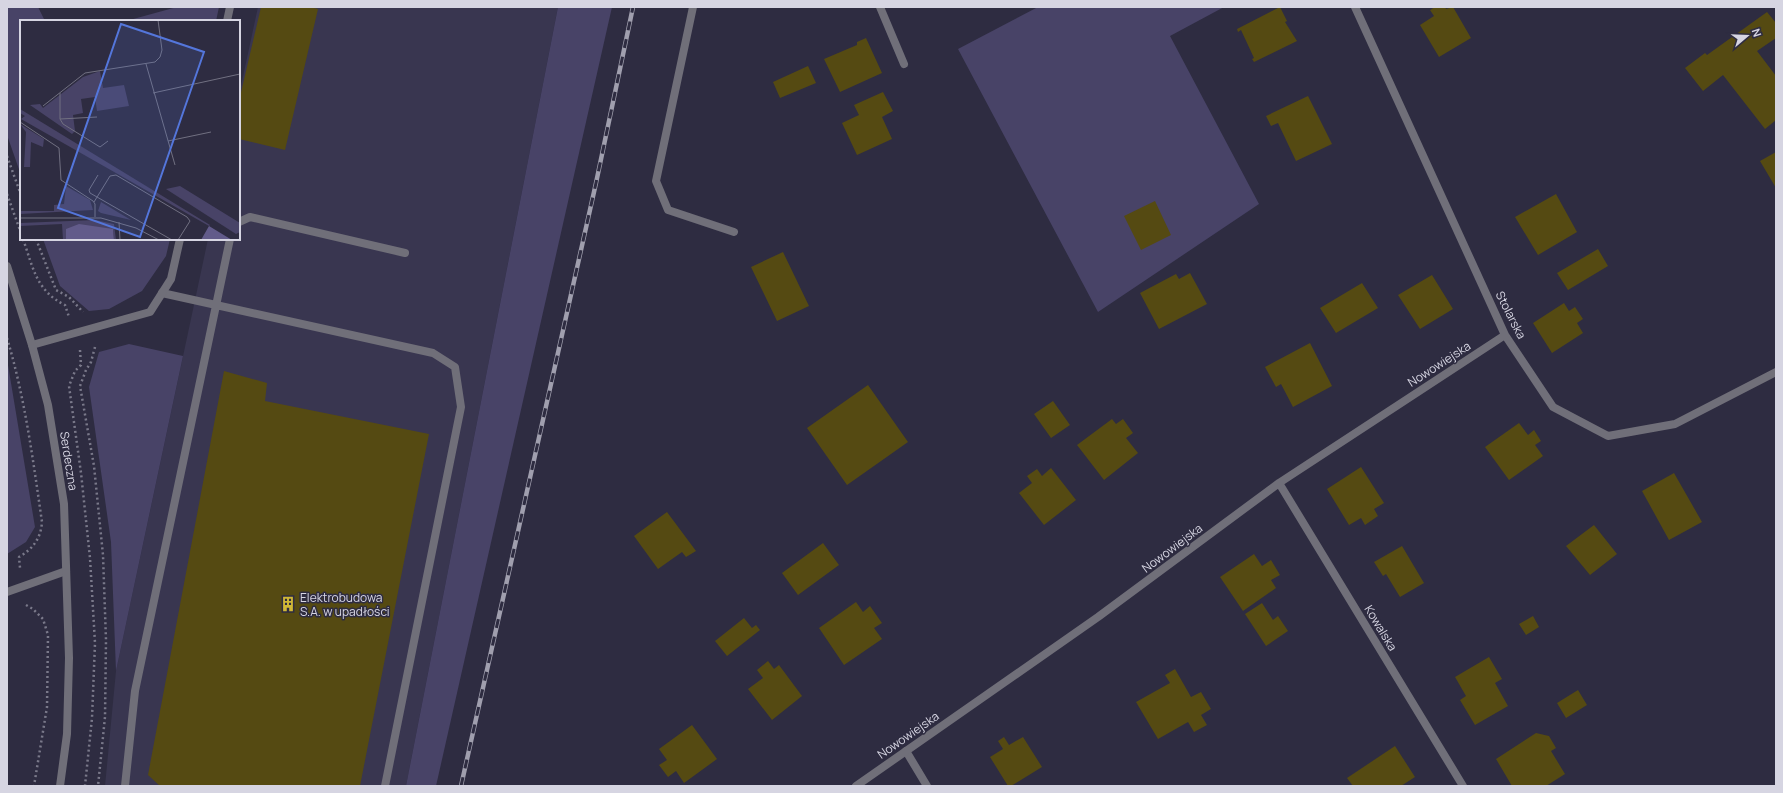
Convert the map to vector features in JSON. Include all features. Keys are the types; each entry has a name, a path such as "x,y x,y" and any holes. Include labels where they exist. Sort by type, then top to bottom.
{"street":[{"path":"227,20 230,7"},
{"path":"693,7 656,181 668,210 734,232"},
{"path":"880,7 904,64"},
{"name":"Stolarska","path":"1355,7 1505,335 1553,407 1608,436 1675,424 1776,372"},
{"path":"240,222 250,217 405,253"},
{"path":"32,345 150,312 171,278 180,240"},
{"path":"125,786 135,691 230,240"},
{"name":"Serdeczna","path":"7,266 32,345 48,405 64,504 69,673 67,734 60,786"},
{"path":"162,293 433,353 455,367 461,407 385,786"},
{"name":"Nowowiejska","path":"856,786 1098,617 1278,483 1505,335"},
{"name":"Kowalska","path":"1278,483 1463,786"},
{"path":"7,592 66,571"},
{"path":"906,751 927,786"}],"path":[{"path":"7,156 20,192"},
{"path":"7,194 20,230"},
{"path":"23,240 37,280 43,290 54,300 65,305 68,315"},
{"path":"36,240 56,290 69,297 83,313"},
{"path":"95,347 91,362 86,370 80,386 94,466 103,555 106,640 105,718 98,786"}],"shaded area":[{"path":"7,7 38,7 44,20 20,20 20,172 7,135"},
{"path":"177,7 219,7 216,20 130,20"},
{"path":"258,7 558,7 406,786 105,786 116,671 208,240 240,240 240,90"},
{"path":"558,7 612,7 436,786 406,786"},
{"path":"1038,7 1224,7 1170,36 1259,204 1098,312 958,49"},
{"path":"43,240 170,240 166,256 142,291 109,309 89,311 60,286"},
{"path":"129,344 183,356 116,671 111,542 89,387 99,352"},
{"path":"7,359 35,527 26,542 7,554"}],"building":[{"path":"261,7 310,7 318,9 285,150 240,139 240,97"},
{"path":"1280,7 1287,21 1285,22 1297,41 1254,62 1252,59 1254,58 1241,30 1238,32 1237,29"},
{"path":"1435,7 1445,7 1446,9 1453,7 1471,38 1439,57 1420,25 1434,16 1430,10"},
{"path":"1767,12 1776,23 1776,38 1757,51 1776,76 1776,120 1765,129 1723,75 1703,91 1685,68 1705,53 1707,55"},
{"path":"866,38 882,73 840,92 824,59 857,45 857,42"},
{"path":"808,66 816,83 780,98 773,82"},
{"path":"883,92 893,111 882,117 892,139 857,155 842,123 859,115 854,105"},
{"path":"1308,96 1332,144 1296,161 1278,123 1271,126 1266,116"},
{"path":"1776,152 1776,188 1760,161"},
{"path":"1556,194 1577,232 1538,255 1515,217"},
{"path":"1155,201 1171,235 1141,250 1124,216"},
{"path":"1598,249 1608,266 1568,290 1557,273"},
{"path":"783,252 809,306 777,321 751,267"},
{"path":"1190,273 1207,304 1159,329 1140,293 1176,274 1179,279"},
{"path":"1432,275 1453,309 1420,329 1398,295"},
{"path":"1362,283 1378,308 1336,333 1320,308"},
{"path":"1564,303 1569,311 1575,307 1583,319 1577,323 1583,333 1552,353 1533,323"},
{"path":"1310,343 1332,386 1293,407 1281,384 1276,387 1265,367"},
{"name":"Elektrobudowa S.A. w upadłości","path":"224,371 267,383 265,401 429,434 360,786 160,786 148,775"},
{"path":"868,385 908,442 847,485 807,428"},
{"path":"1053,401 1070,425 1051,438 1034,414"},
{"path":"1112,419 1116,424 1123,419 1133,433 1126,438 1138,453 1104,480 1077,445"},
{"path":"1519,423 1528,435 1534,430 1541,441 1535,445 1543,456 1509,480 1485,447"},
{"path":"1361,467 1384,503 1374,509 1378,516 1365,525 1361,518 1349,525 1327,489"},
{"path":"1051,468 1076,500 1044,525 1019,493 1032,483 1027,476 1037,469 1042,476"},
{"path":"1674,473 1702,522 1669,540 1642,491"},
{"path":"667,512 696,551 686,557 682,552 658,569 634,536"},
{"path":"1594,525 1617,554 1590,575 1566,546"},
{"path":"823,543 839,565 798,595 782,573"},
{"path":"1402,546 1424,583 1400,597 1386,574 1383,576 1374,562"},
{"path":"1254,554 1262,566 1271,560 1280,575 1271,580 1276,588 1243,611 1220,577"},
{"path":"856,602 863,612 870,606 882,623 874,628 882,639 844,665 819,628"},
{"path":"1262,603 1273,620 1278,616 1288,631 1266,646 1245,614"},
{"path":"1533,616 1539,627 1526,635 1519,624"},
{"path":"744,618 752,628 756,625 760,630 727,656 715,641"},
{"path":"1489,657 1502,679 1495,683 1508,706 1475,725 1460,700 1466,696 1455,677"},
{"path":"768,661 774,669 779,665 802,696 772,720 748,689 763,678 757,670"},
{"path":"1175,669 1191,697 1201,692 1211,709 1201,715 1207,725 1194,732 1188,722 1158,739 1136,702 1170,683 1165,675"},
{"path":"1578,690 1587,705 1566,718 1557,703"},
{"path":"692,725 717,759 684,783 676,771 668,777 659,765 667,760 659,749"},
{"path":"1536,733 1549,736 1556,748 1551,751 1565,774 1546,786 1512,786 1496,759"},
{"path":"1004,737 1009,745 1023,737 1042,767 1011,786 1008,786 990,757 1003,749 998,741"},
{"path":"1395,746 1415,777 1401,786 1353,786 1347,778"}],"railway":[{"path":"461,786 596,183 633,7"}],"place":[{"name":"Elektrobudowa S.A. w upadłości","path":"288,604"}]}
